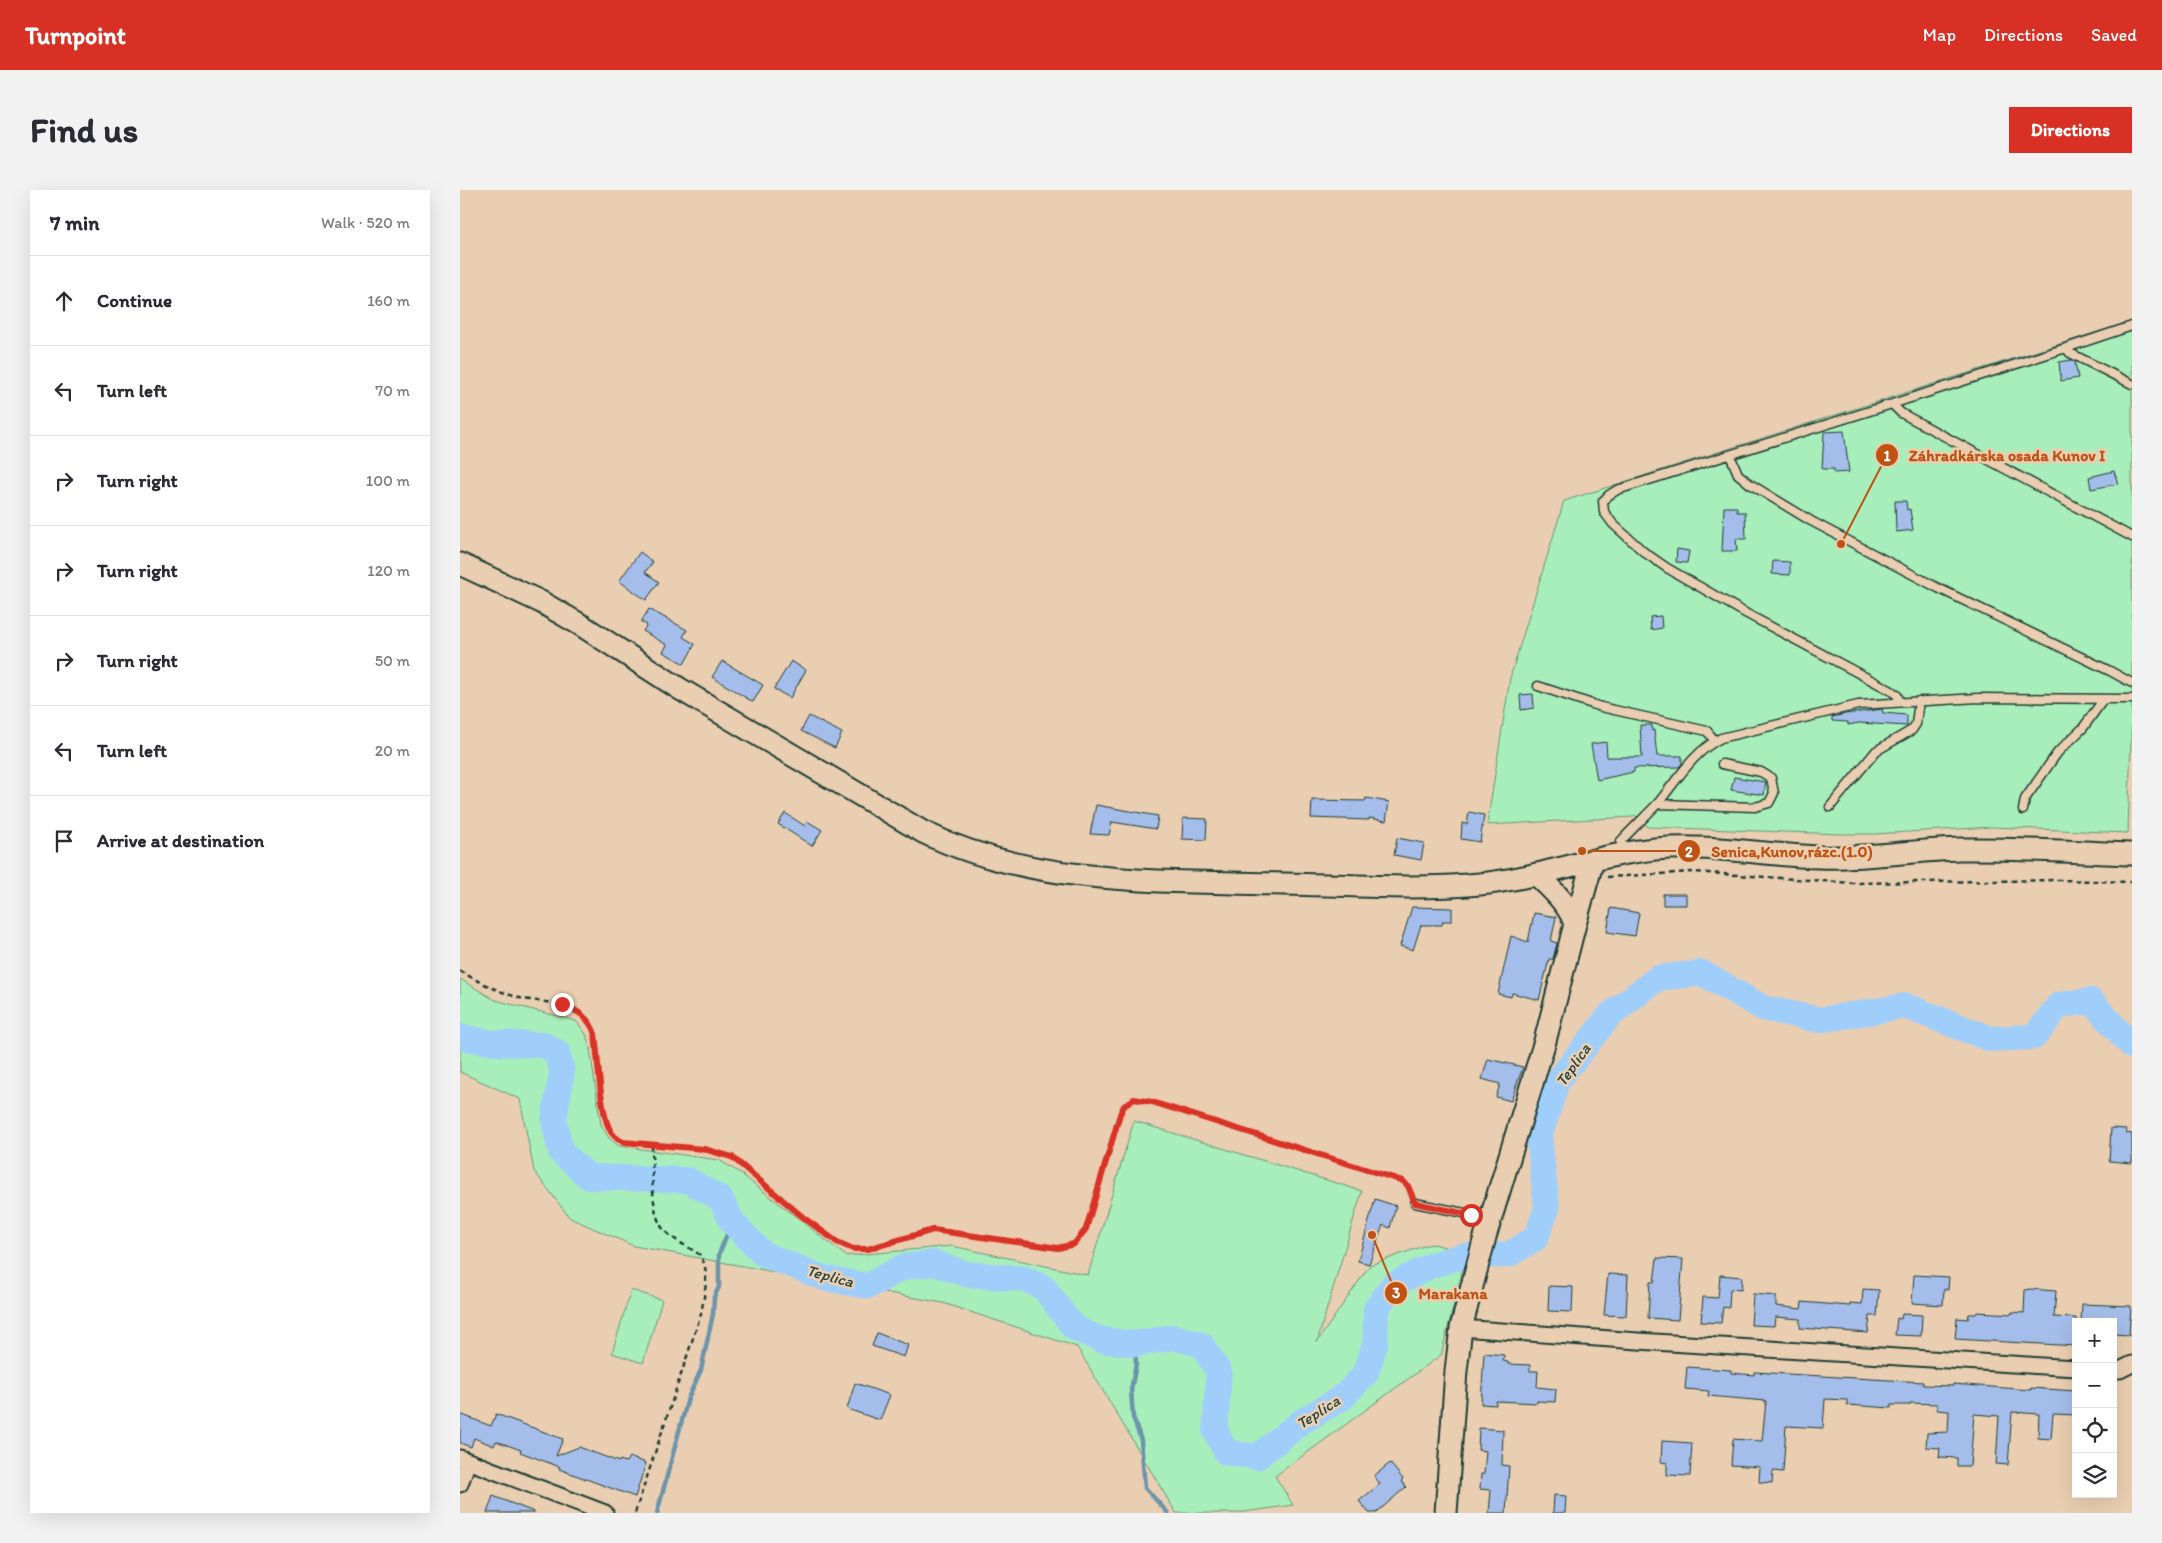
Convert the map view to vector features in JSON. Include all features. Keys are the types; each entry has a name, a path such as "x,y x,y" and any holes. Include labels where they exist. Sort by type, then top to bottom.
{"main road":[{"path":"460,564 526,595 581,625 680,689 897,818 938,840 982,856 1052,871 1094,876 1185,881 1408,887 1480,884 1536,874 1598,869 1622,854 1656,849 1697,847 1820,857 1847,857 1958,849 2132,854"},
{"path":"1446,1513 1455,1378 1461,1328 1488,1227 1543,1049 1574,924 1598,869"},
{"path":"1536,874 1570,911 1574,924"}],"street":[{"path":"1461,1328 2072,1368"},
{"path":"2117,1370 2132,1364"},
{"path":"460,1484 464,1459 605,1513"}],"lane":[{"path":"1900,702 1897,695 1890,690 1747,614 1667,568 1644,552 1613,524 1604,512 1604,501 1617,490 2132,326"},
{"path":"2066,348 2070,352 2132,384"},
{"path":"1892,404 1901,413 2132,537"},
{"path":"1730,455 1738,474 1750,484 1811,521 1938,588 2132,683"},
{"path":"1538,686 1601,707 1701,729 1711,734 1715,741"},
{"path":"1622,854 1620,841 1657,804 1699,754 1715,741 1847,707 1978,698 2132,699"},
{"path":"2024,810 2025,799 2058,752 2082,728 2103,700"},
{"path":"1830,807 1876,751 1912,730 1916,724 1919,701"},
{"path":"1657,804 1755,808 1769,803 1774,794 1771,778 1761,772 1722,764"},
{"path":"1415,1203 1488,1227"}],"path":[{"path":"1598,869 1620,875 1694,872 1854,883 2061,880 2132,882"},
{"path":"460,971 484,985 520,998 562,1004 580,1012 592,1023 606,1120 612,1134 623,1142 704,1149 732,1157 804,1218 837,1242 860,1250 933,1230 1058,1248 1074,1244 1086,1229 1120,1114 1124,1106 1134,1099 1152,1102 1403,1181 1408,1186 1415,1203"},
{"path":"635,1513 701,1314 706,1285 704,1261 700,1255 664,1231 655,1212 652,1144"}],"green space":[{"path":"2132,321 2132,707 2128,833 1992,827 1874,834 1841,834 1648,827 1635,815 1631,817 1487,825 1510,678 1564,501"},
{"path":"460,979 495,1000 576,1021 586,1034 590,1049 601,1125 609,1138 619,1146 719,1160 740,1173 846,1256 952,1246 1088,1275 1134,1121 1362,1191 1317,1342 1370,1265 1426,1245 1435,1244 1462,1253 1465,1260 1441,1355 1275,1476 1293,1505 1237,1513 1176,1513 1077,1347 943,1303 634,1246 570,1218 534,1171 520,1099 460,1072"},
{"path":"631,1290 662,1300 643,1363 612,1353"}],"building":[{"path":"2072,360 2075,362 2078,378 2061,381 2059,362"},
{"path":"1844,431 1849,472 1834,473 1834,469 1822,469 1824,432"},
{"path":"2114,471 2118,484 2091,489 2089,477"},
{"path":"1895,501 1906,501 1907,510 1910,509 1913,530 1896,532"},
{"path":"1724,507 1737,507 1737,512 1745,512 1746,539 1736,539 1737,551 1722,551"},
{"path":"1677,549 1689,551 1687,563 1676,562"},
{"path":"640,552 653,562 645,572 659,582 646,600 619,581"},
{"path":"1773,561 1790,562 1790,575 1772,574"},
{"path":"649,609 687,630 683,637 695,644 684,664 663,652 667,645 643,631 647,625 641,622"},
{"path":"1661,616 1662,628 1651,630 1650,617"},
{"path":"722,661 763,685 753,702 712,677"},
{"path":"791,661 806,670 790,698 774,689"},
{"path":"1533,694 1534,708 1521,710 1520,695"},
{"path":"1882,709 1883,713 1907,715 1907,726 1859,723 1848,725 1848,722 1832,721 1832,717"},
{"path":"809,716 842,733 835,748 801,731"},
{"path":"1640,725 1652,725 1657,756 1682,756 1682,763 1679,767 1634,768 1634,772 1597,780 1591,744 1606,742 1607,757 1642,757"},
{"path":"1734,777 1766,782 1764,795 1731,790"},
{"path":"1366,798 1389,802 1386,821 1369,818 1369,820 1311,818 1312,800 1365,801"},
{"path":"1096,805 1158,816 1156,829 1112,822 1109,835 1090,834"},
{"path":"1469,812 1484,815 1480,842 1461,839 1462,823 1467,824"},
{"path":"785,813 805,826 807,821 822,830 812,846 778,824"},
{"path":"1183,818 1207,819 1206,840 1182,839"},
{"path":"1397,838 1424,843 1421,860 1394,855"},
{"path":"1663,894 1686,894 1686,905 1663,905"},
{"path":"1412,907 1452,908 1452,921 1443,921 1442,925 1421,925 1413,950 1400,946"},
{"path":"1611,908 1639,913 1635,936 1607,932"},
{"path":"1534,913 1556,917 1551,941 1557,943 1553,959 1549,959 1539,1000 1512,993 1511,997 1498,994 1511,936 1528,942"},
{"path":"1488,1059 1523,1067 1511,1101 1496,1097 1500,1084 1482,1079"},
{"path":"2111,1128 2127,1129 2126,1133 2132,1134 2132,1163 2109,1161"},
{"path":"1375,1199 1396,1206 1390,1228 1383,1225 1369,1264 1358,1261"},
{"path":"1657,1258 1683,1259 1678,1320 1648,1318 1650,1282 1654,1282"},
{"path":"1608,1274 1628,1275 1626,1316 1604,1315"},
{"path":"1720,1275 1742,1277 1741,1290 1730,1289 1729,1308 1723,1307 1721,1323 1701,1322 1703,1297 1718,1298"},
{"path":"1914,1275 1949,1277 1948,1290 1944,1289 1943,1305 1912,1303"},
{"path":"1549,1286 1573,1287 1572,1312 1548,1311"},
{"path":"1863,1289 1879,1290 1877,1316 1870,1316 1868,1333 1800,1328 1800,1319 1775,1317 1774,1326 1751,1325 1753,1294 1776,1296 1776,1306 1801,1309 1802,1302 1850,1306 1850,1303 1862,1304"},
{"path":"2025,1290 2056,1291 2054,1317 2076,1318 2072,1318 2072,1346 1955,1339 1957,1318 1968,1319 1969,1314 1976,1314 1977,1312 2024,1313"},
{"path":"2082,1304 2131,1306 2129,1335 2117,1334 2117,1318 2081,1318"},
{"path":"1902,1314 1922,1315 1921,1336 1895,1335 1897,1318 1901,1319"},
{"path":"877,1333 908,1345 904,1357 872,1346"},
{"path":"1484,1353 1504,1355 1503,1361 1508,1362 1508,1364 1530,1365 1530,1371 1538,1371 1537,1387 1556,1389 1555,1402 1496,1401 1496,1405 1481,1404"},
{"path":"1687,1367 1731,1370 1731,1373 1754,1375 1754,1372 1923,1382 1923,1385 1953,1386 1953,1384 2031,1390 2031,1388 2072,1391 2072,1415 2053,1414 2051,1439 2038,1438 2039,1414 2012,1412 2008,1465 1996,1464 1999,1416 1974,1414 1970,1466 1957,1466 1957,1458 1939,1457 1940,1448 1926,1447 1927,1433 1948,1432 1949,1411 1937,1410 1937,1404 1910,1403 1910,1405 1891,1405 1891,1408 1847,1405 1847,1400 1825,1399 1823,1428 1786,1426 1783,1472 1773,1471 1772,1483 1759,1482 1760,1467 1731,1465 1733,1439 1762,1441 1766,1401 1708,1396 1709,1391 1685,1389"},
{"path":"855,1383 890,1395 880,1420 847,1409"},
{"path":"460,1414 491,1426 496,1414 563,1439 556,1456 579,1447 619,1462 620,1460 626,1462 629,1457 646,1463 635,1497 559,1469 560,1467 496,1441 494,1446 474,1438 471,1447 460,1443"},
{"path":"1479,1428 1503,1430 1502,1465 1509,1466 1506,1513 1489,1513 1491,1490 1480,1489 1481,1474 1484,1474 1486,1451 1478,1450"},
{"path":"1662,1441 1692,1443 1690,1476 1667,1475 1667,1463 1661,1462"},
{"path":"1390,1463 1403,1479 1401,1481 1406,1487 1376,1513 1369,1513 1359,1501 1380,1484 1374,1476"},
{"path":"1554,1495 1566,1496 1565,1513 1553,1513"},
{"path":"493,1496 534,1512 534,1513 487,1513"}],"waterway":[{"name":"Teplica","path":"460,1037 494,1043 544,1045 557,1052 562,1072 554,1120 561,1152 589,1177 688,1180 721,1199 732,1222 763,1254 824,1278 868,1286 903,1267 934,1263 966,1274 1025,1279 1044,1288 1074,1328 1102,1340 1135,1344 1174,1337 1202,1345 1219,1372 1215,1430 1226,1452 1257,1457 1301,1422 1343,1397 1366,1373 1375,1344 1376,1309 1393,1285 1432,1265 1463,1256 1508,1255 1536,1238 1547,1208 1539,1137 1557,1082 1610,1015 1658,978 1702,973 1763,1008 1820,1020 1905,1006 1991,1039 2034,1037 2059,1005 2091,1001 2132,1046"},
{"path":"657,1513 688,1398 701,1370 713,1314 714,1297 719,1287 719,1254 732,1222"},
{"path":"1135,1344 1136,1364 1131,1390 1133,1417 1141,1440 1145,1488 1168,1513"}],"place":[{"name":"Záhradkárska osada Kunov I","path":"1841,544"},
{"name":"Senica,Kunov,rázc.(1.0)","path":"1582,851"},
{"name":"Marakana","path":"1372,1235"}],"route":[{"path":"562,1004 580,1012 592,1023 606,1120 616,1139 623,1142 704,1149 720,1152 732,1157 804,1218 837,1242 853,1249 868,1249 924,1231 933,1230 1058,1248 1074,1244 1086,1229 1120,1114 1124,1106 1134,1099 1152,1102 1403,1181 1408,1186 1415,1203 1471,1215"}]}
